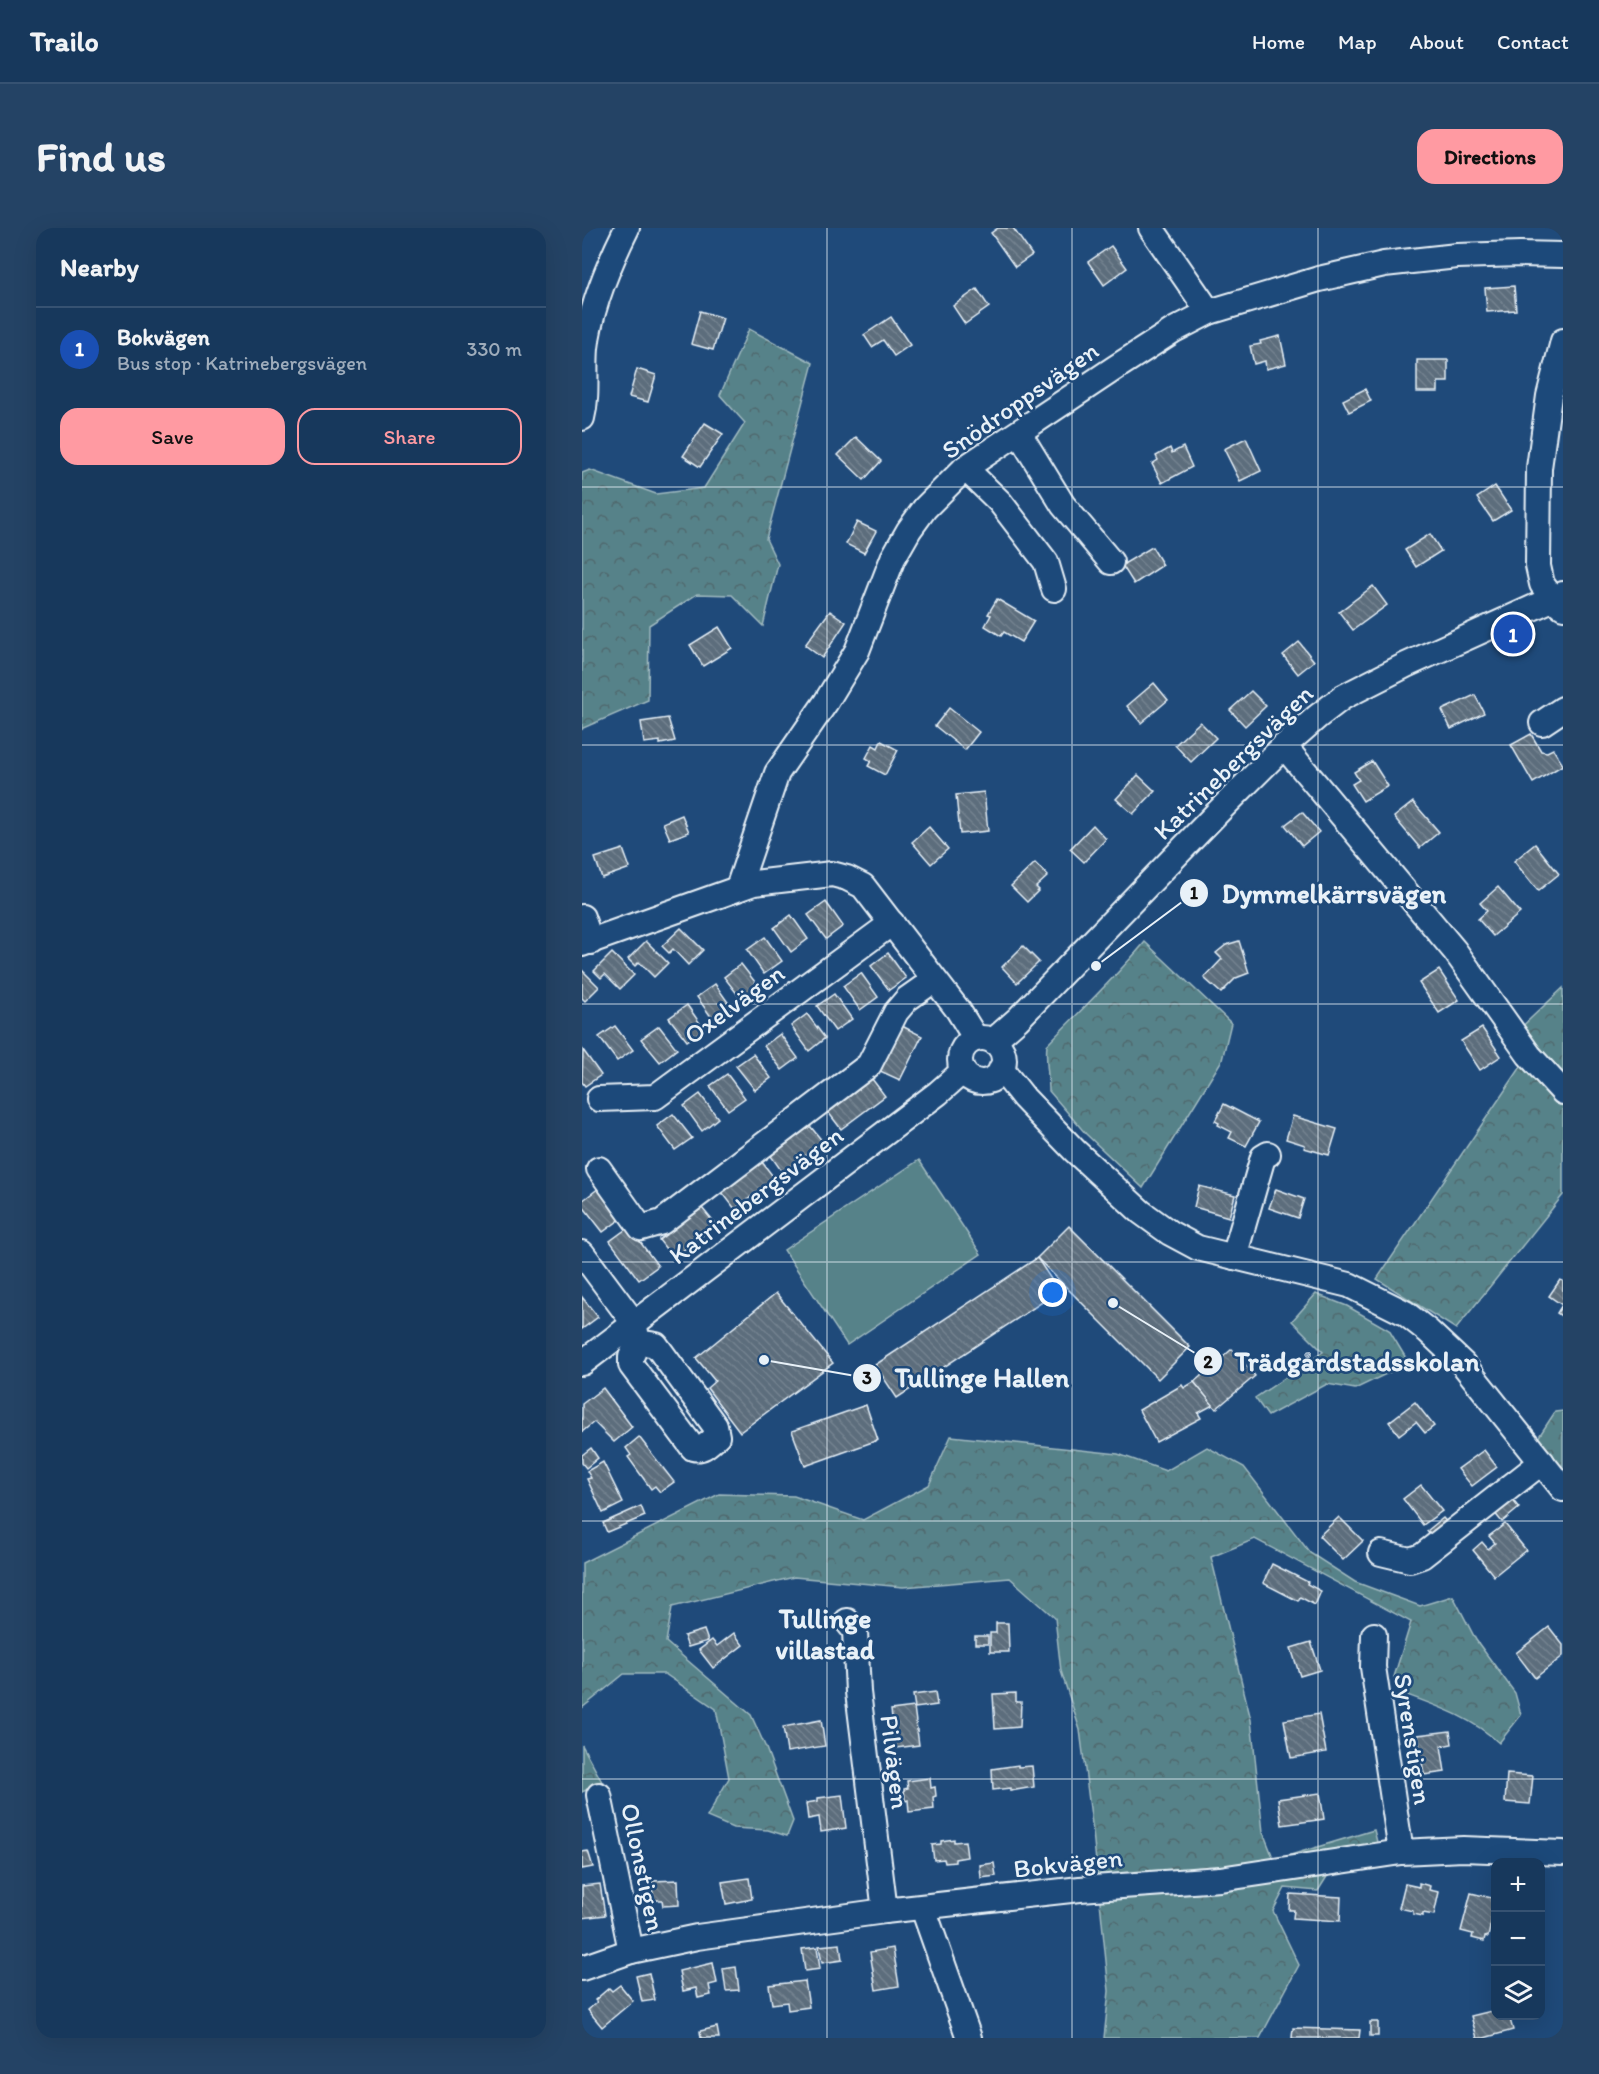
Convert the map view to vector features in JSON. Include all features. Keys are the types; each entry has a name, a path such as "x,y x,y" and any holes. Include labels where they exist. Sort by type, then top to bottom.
{"street":[{"path":"582,418 586,404 586,346 593,315 603,284 627,228"},
{"path":"1151,228 1209,312"},
{"name":"Snödroppsvägen","path":"746,886 777,772 826,702 857,651 893,558 909,530 925,508 965,468 1164,337 1209,312 1319,279 1384,264 1457,256 1563,255"},
{"path":"1559,600 1542,584 1538,567 1539,468 1549,396 1563,341"},
{"path":"1019,433 1063,505 1111,562"},
{"path":"965,468 1000,502 1046,562 1054,590"},
{"name":"Katrinebergsvägen","path":"985,1040 1018,1019 1284,746 1343,697 1406,664 1559,600"},
{"path":"1542,723 1563,709"},
{"path":"1284,746 1455,951 1529,1055 1563,1092"},
{"path":"582,917 586,943 746,886 832,874 847,878 863,886 958,1010 985,1040 1002,1053 1001,1069 993,1078 983,1082 972,1080 963,1071 960,1059 963,1048 985,1040"},
{"name":"Oxelvägen","path":"599,1099 655,1097 892,923"},
{"path":"599,1169 641,1227 662,1222 710,1188 869,1065 896,1012 907,999 934,980"},
{"path":"1001,1069 1024,1098 1075,1151 1141,1212 1170,1233 1198,1248 1349,1285 1405,1313 1463,1364 1563,1489"},
{"name":"Katrinebergsvägen","path":"582,1363 636,1333 963,1071"},
{"path":"1234,1257 1263,1157 1268,1154"},
{"path":"582,1253 636,1333"},
{"path":"1381,1553 1410,1560 1422,1556 1542,1462"},
{"name":"Pilvägen","path":"847,1622 855,1631 858,1692 885,1911"},
{"name":"Syrenstigen","path":"1374,1635 1373,1666 1401,1851"},
{"name":"Ollonstigen","path":"599,1795 631,1951"},
{"name":"Bokvägen","path":"582,1968 631,1951 697,1937 885,1911 1080,1889 1220,1879 1401,1851 1463,1849 1563,1853"},
{"path":"923,1908 969,2038"}],"green space":[{"path":"749,329 813,363 766,539 778,564 763,626 732,595 697,594 649,625 648,700 582,730 582,473 590,470 656,494 704,488 745,423 720,395"},
{"path":"1145,942 1231,1023 1222,1060 1143,1188 1086,1134 1049,1091 1047,1045"},
{"path":"1563,988 1563,1195 1456,1329 1377,1279 1529,1055 1514,1034"},
{"path":"919,1160 981,1254 847,1345 784,1250"},
{"path":"1316,1294 1347,1306 1389,1330 1409,1363 1355,1389 1327,1384 1268,1416 1255,1398 1323,1352 1292,1321"},
{"path":"1563,1411 1563,1486 1534,1444 1555,1412"},
{"path":"951,1436 1118,1454 1166,1471 1207,1447 1244,1467 1310,1553 1355,1582 1420,1606 1453,1596 1476,1640 1515,1693 1521,1715 1499,1743 1465,1719 1402,1693 1394,1677 1411,1622 1255,1539 1211,1557 1251,1720 1263,1832 1274,1860 1374,1830 1379,1850 1338,1859 1318,1891 1285,1888 1273,1911 1299,1965 1260,2038 1104,2038 1109,1991 1080,1730 1061,1671 1055,1618 1010,1578 903,1587 794,1577 672,1607 666,1642 751,1715 793,1821 787,1836 768,1830 733,1828 707,1817 729,1778 716,1709 665,1674 624,1674 582,1708 582,1563 719,1494 794,1496 863,1520 929,1485"},
{"path":"582,1745 602,1782 582,1792"}],"building":[{"path":"998,228 1013,228 1032,255 1015,267 991,233"},
{"path":"1111,246 1127,268 1104,285 1088,262"},
{"path":"1514,286 1516,310 1487,312 1485,288"},
{"path":"977,289 989,307 965,324 953,306"},
{"path":"700,311 723,318 713,350 691,344"},
{"path":"891,317 910,345 894,356 883,340 872,347 864,335"},
{"path":"1280,336 1286,364 1266,369 1265,361 1254,364 1250,346"},
{"path":"1417,360 1448,360 1448,382 1438,382 1438,392 1417,392"},
{"path":"637,369 656,375 648,402 629,397"},
{"path":"1365,389 1371,401 1349,412 1343,400"},
{"path":"705,423 723,434 700,467 683,456"},
{"path":"856,437 881,461 864,480 838,455"},
{"path":"1246,438 1261,471 1240,481 1224,449"},
{"path":"1183,447 1192,467 1162,483 1152,464 1158,460 1156,456 1170,448 1172,453"},
{"path":"1495,486 1511,510 1493,521 1477,498"},
{"path":"857,522 876,531 864,553 846,544"},
{"path":"1430,534 1441,551 1416,567 1405,550"},
{"path":"1152,547 1163,565 1134,584 1122,565"},
{"path":"1373,586 1387,605 1353,630 1339,612"},
{"path":"997,599 1034,621 1021,642 1004,632 1001,636 985,626 991,615 988,614"},
{"path":"830,611 846,622 822,658 805,645"},
{"path":"719,627 732,648 703,666 690,645"},
{"path":"1299,642 1314,661 1298,674 1283,655"},
{"path":"1154,683 1168,700 1141,723 1127,706"},
{"path":"1251,691 1266,706 1245,726 1230,710"},
{"path":"1475,695 1484,713 1451,729 1442,710"},
{"path":"949,708 979,732 965,750 935,726"},
{"path":"668,718 675,741 660,744 660,741 644,743 641,722"},
{"path":"1200,722 1216,738 1191,762 1175,745"},
{"path":"1531,734 1541,751 1547,752 1553,749 1563,765 1533,783 1511,745"},
{"path":"881,741 898,750 885,775 868,766 871,761 866,758 873,745 878,748"},
{"path":"1372,761 1388,786 1363,801 1352,784 1359,780 1354,772"},
{"path":"1138,775 1155,791 1133,814 1116,799"},
{"path":"984,792 988,831 960,834 956,795"},
{"path":"1413,802 1439,832 1420,848 1394,817"},
{"path":"1302,812 1319,832 1302,846 1285,825"},
{"path":"682,815 689,832 670,839 663,823"},
{"path":"1093,825 1106,839 1084,862 1070,849"},
{"path":"929,827 948,849 931,864 912,842"},
{"path":"1535,844 1559,874 1538,891 1514,861"},
{"path":"623,849 630,868 602,878 595,858"},
{"path":"1035,863 1048,876 1036,887 1039,890 1027,902 1011,886"},
{"path":"1498,887 1520,913 1493,936 1478,919 1487,911 1480,903"},
{"path":"826,902 843,926 826,939 808,915"},
{"path":"791,915 808,939 791,952 774,928"},
{"path":"681,928 703,950 688,965 673,949 669,953 662,946"},
{"path":"765,937 782,961 764,974 747,950"},
{"path":"646,941 668,963 654,977 639,962 635,966 628,959"},
{"path":"1239,941 1249,973 1236,978 1221,993 1204,978 1222,959 1216,953 1226,945"},
{"path":"1023,946 1039,962 1017,983 1002,967"},
{"path":"612,953 634,975 620,989 605,974 601,978 594,971"},
{"path":"888,953 906,978 889,990 871,966"},
{"path":"741,964 759,987 742,1000 724,977"},
{"path":"582,970 599,987 585,1001 582,998"},
{"path":"1439,970 1459,1000 1439,1013 1419,983"},
{"path":"861,973 878,997 860,1010 843,986"},
{"path":"715,984 732,1008 714,1021 697,997"},
{"path":"834,994 852,1019 835,1031 817,1006"},
{"path":"687,1005 704,1029 687,1041 669,1018"},
{"path":"807,1014 825,1038 809,1051 791,1026"},
{"path":"615,1026 633,1050 617,1061 599,1037"},
{"path":"659,1026 677,1049 660,1062 641,1039"},
{"path":"902,1026 922,1036 900,1080 880,1071"},
{"path":"1482,1028 1501,1056 1480,1070 1461,1041"},
{"path":"780,1034 798,1058 782,1070 764,1046"},
{"path":"583,1050 601,1075 585,1086 582,1082"},
{"path":"753,1054 771,1078 755,1090 736,1066"},
{"path":"727,1074 745,1098 728,1110 710,1086"},
{"path":"872,1079 885,1096 841,1129 828,1112"},
{"path":"700,1094 718,1118 702,1131 684,1106"},
{"path":"1224,1104 1259,1122 1246,1146 1229,1138 1232,1132 1215,1121"},
{"path":"673,1114 692,1138 675,1150 657,1126"},
{"path":"1293,1116 1337,1129 1329,1155 1304,1148 1305,1145 1286,1139"},
{"path":"810,1126 823,1142 783,1173 771,1156"},
{"path":"762,1162 775,1179 735,1209 722,1192"},
{"path":"1199,1186 1235,1195 1229,1217 1194,1207"},
{"path":"599,1188 622,1218 603,1232 582,1205 582,1201"},
{"path":"1276,1189 1304,1199 1298,1218 1269,1208"},
{"path":"702,1208 716,1225 673,1258 659,1240"},
{"path":"1069,1226 1190,1347 1158,1379 1037,1258"},
{"path":"629,1227 658,1266 639,1280 610,1241"},
{"path":"1037,1258 1059,1291 897,1398 875,1365"},
{"path":"1560,1280 1563,1281 1563,1317 1557,1313 1562,1305 1549,1296"},
{"path":"776,1293 833,1363 740,1432 707,1388 715,1381 696,1358"},
{"path":"582,1297 598,1317 582,1329"},
{"path":"1232,1349 1255,1376 1216,1409 1194,1382"},
{"path":"1194,1382 1213,1405 1198,1413 1201,1418 1156,1442 1139,1410 1182,1385 1184,1388"},
{"path":"603,1388 632,1427 614,1442 594,1422 582,1432 582,1404"},
{"path":"1415,1402 1434,1426 1425,1433 1416,1422 1399,1435 1389,1422"},
{"path":"866,1405 878,1440 805,1466 792,1431"},
{"path":"639,1437 674,1482 660,1492 655,1486 651,1489 628,1457 631,1455 626,1448"},
{"path":"591,1448 598,1458 586,1468 582,1463 582,1455"},
{"path":"1484,1450 1497,1467 1472,1486 1458,1469"},
{"path":"603,1462 623,1503 603,1513 587,1479 591,1478 587,1471"},
{"path":"1421,1485 1442,1511 1423,1525 1403,1499"},
{"path":"1511,1498 1519,1508 1502,1522 1494,1512"},
{"path":"641,1506 645,1516 607,1532 603,1523"},
{"path":"1339,1517 1363,1541 1343,1560 1319,1536"},
{"path":"1443,1518 1450,1526 1434,1540 1427,1531"},
{"path":"1505,1524 1526,1550 1494,1576 1473,1550 1482,1542 1488,1549 1495,1543 1489,1536"},
{"path":"1272,1564 1321,1591 1315,1605 1300,1597 1298,1601 1263,1583"},
{"path":"996,1623 1008,1623 1009,1652 990,1652 990,1633 996,1633"},
{"path":"1549,1627 1563,1645 1563,1656 1535,1678 1516,1653"},
{"path":"704,1630 708,1641 688,1647 684,1636"},
{"path":"734,1633 743,1645 713,1668 699,1650 712,1640 717,1646"},
{"path":"975,1636 988,1636 988,1644 975,1644"},
{"path":"1311,1642 1320,1670 1300,1676 1291,1648"},
{"path":"935,1692 937,1705 915,1708 913,1695"},
{"path":"1016,1693 1016,1702 1021,1702 1020,1727 995,1729 993,1694"},
{"path":"914,1707 919,1745 896,1748 891,1710"},
{"path":"1319,1714 1326,1752 1291,1758 1284,1720"},
{"path":"821,1720 825,1746 787,1752 783,1727"},
{"path":"1450,1731 1452,1744 1441,1746 1445,1772 1424,1775 1422,1762 1417,1763 1416,1751 1420,1751 1418,1735"},
{"path":"1018,1765 1018,1767 1032,1766 1034,1787 1010,1791 1010,1788 993,1790 992,1769"},
{"path":"1507,1774 1533,1776 1530,1804 1505,1802"},
{"path":"930,1778 931,1788 935,1787 934,1809 909,1812 904,1789 908,1788 907,1781"},
{"path":"1320,1793 1324,1819 1282,1825 1278,1799"},
{"path":"842,1795 846,1828 821,1832 819,1817 808,1819 806,1803 818,1801 818,1798"},
{"path":"954,1839 954,1842 965,1841 967,1857 945,1863 944,1859 934,1860 932,1845"},
{"path":"588,1851 593,1867 582,1869 582,1852"},
{"path":"994,1863 996,1876 981,1878 980,1865"},
{"path":"749,1878 752,1899 726,1904 722,1882"},
{"path":"678,1880 679,1905 663,1906 662,1900 653,1900 652,1881"},
{"path":"1419,1883 1430,1886 1429,1890 1439,1892 1434,1915 1413,1914 1413,1911 1399,1908 1405,1884 1419,1887"},
{"path":"600,1884 605,1915 582,1918 582,1886"},
{"path":"1471,1893 1491,1898 1491,1923 1488,1937 1485,1936 1484,1941 1472,1938 1473,1934 1461,1931"},
{"path":"1290,1894 1341,1897 1340,1921 1293,1918 1294,1910 1289,1910"},
{"path":"840,1944 842,1960 822,1963 819,1946"},
{"path":"817,1947 820,1969 805,1971 802,1949"},
{"path":"893,1948 899,1986 876,1990 870,1952"},
{"path":"713,1963 717,1983 709,1985 711,1995 698,1998 696,1988 683,1991 679,1971"},
{"path":"736,1967 739,1990 726,1991 723,1969"},
{"path":"649,1973 655,2000 642,2002 636,1976"},
{"path":"805,1981 809,2007 788,2010 787,2002 772,2004 769,1985"},
{"path":"620,1985 633,2001 602,2027 588,2010 597,2002 595,2000 609,1988 612,1991"},
{"path":"1491,2011 1491,2020 1510,2020 1513,2030 1477,2038 1471,2016"},
{"path":"1370,2022 1378,2022 1378,2036 1370,2036"},
{"path":"717,2027 719,2038 701,2038 700,2031"},
{"path":"1293,2028 1360,2030 1359,2038 1292,2038"}],"place":[{"name":"Bokvägen","path":"1513,634"},
{"name":"Dymmelkärrsvägen","path":"1096,966"},
{"name":"Trädgårdstadsskolan","path":"1113,1303"},
{"name":"Tullinge Hallen","path":"764,1360"}],"district":[{"name":"Tullinge villastad","path":"825,1634"}]}
